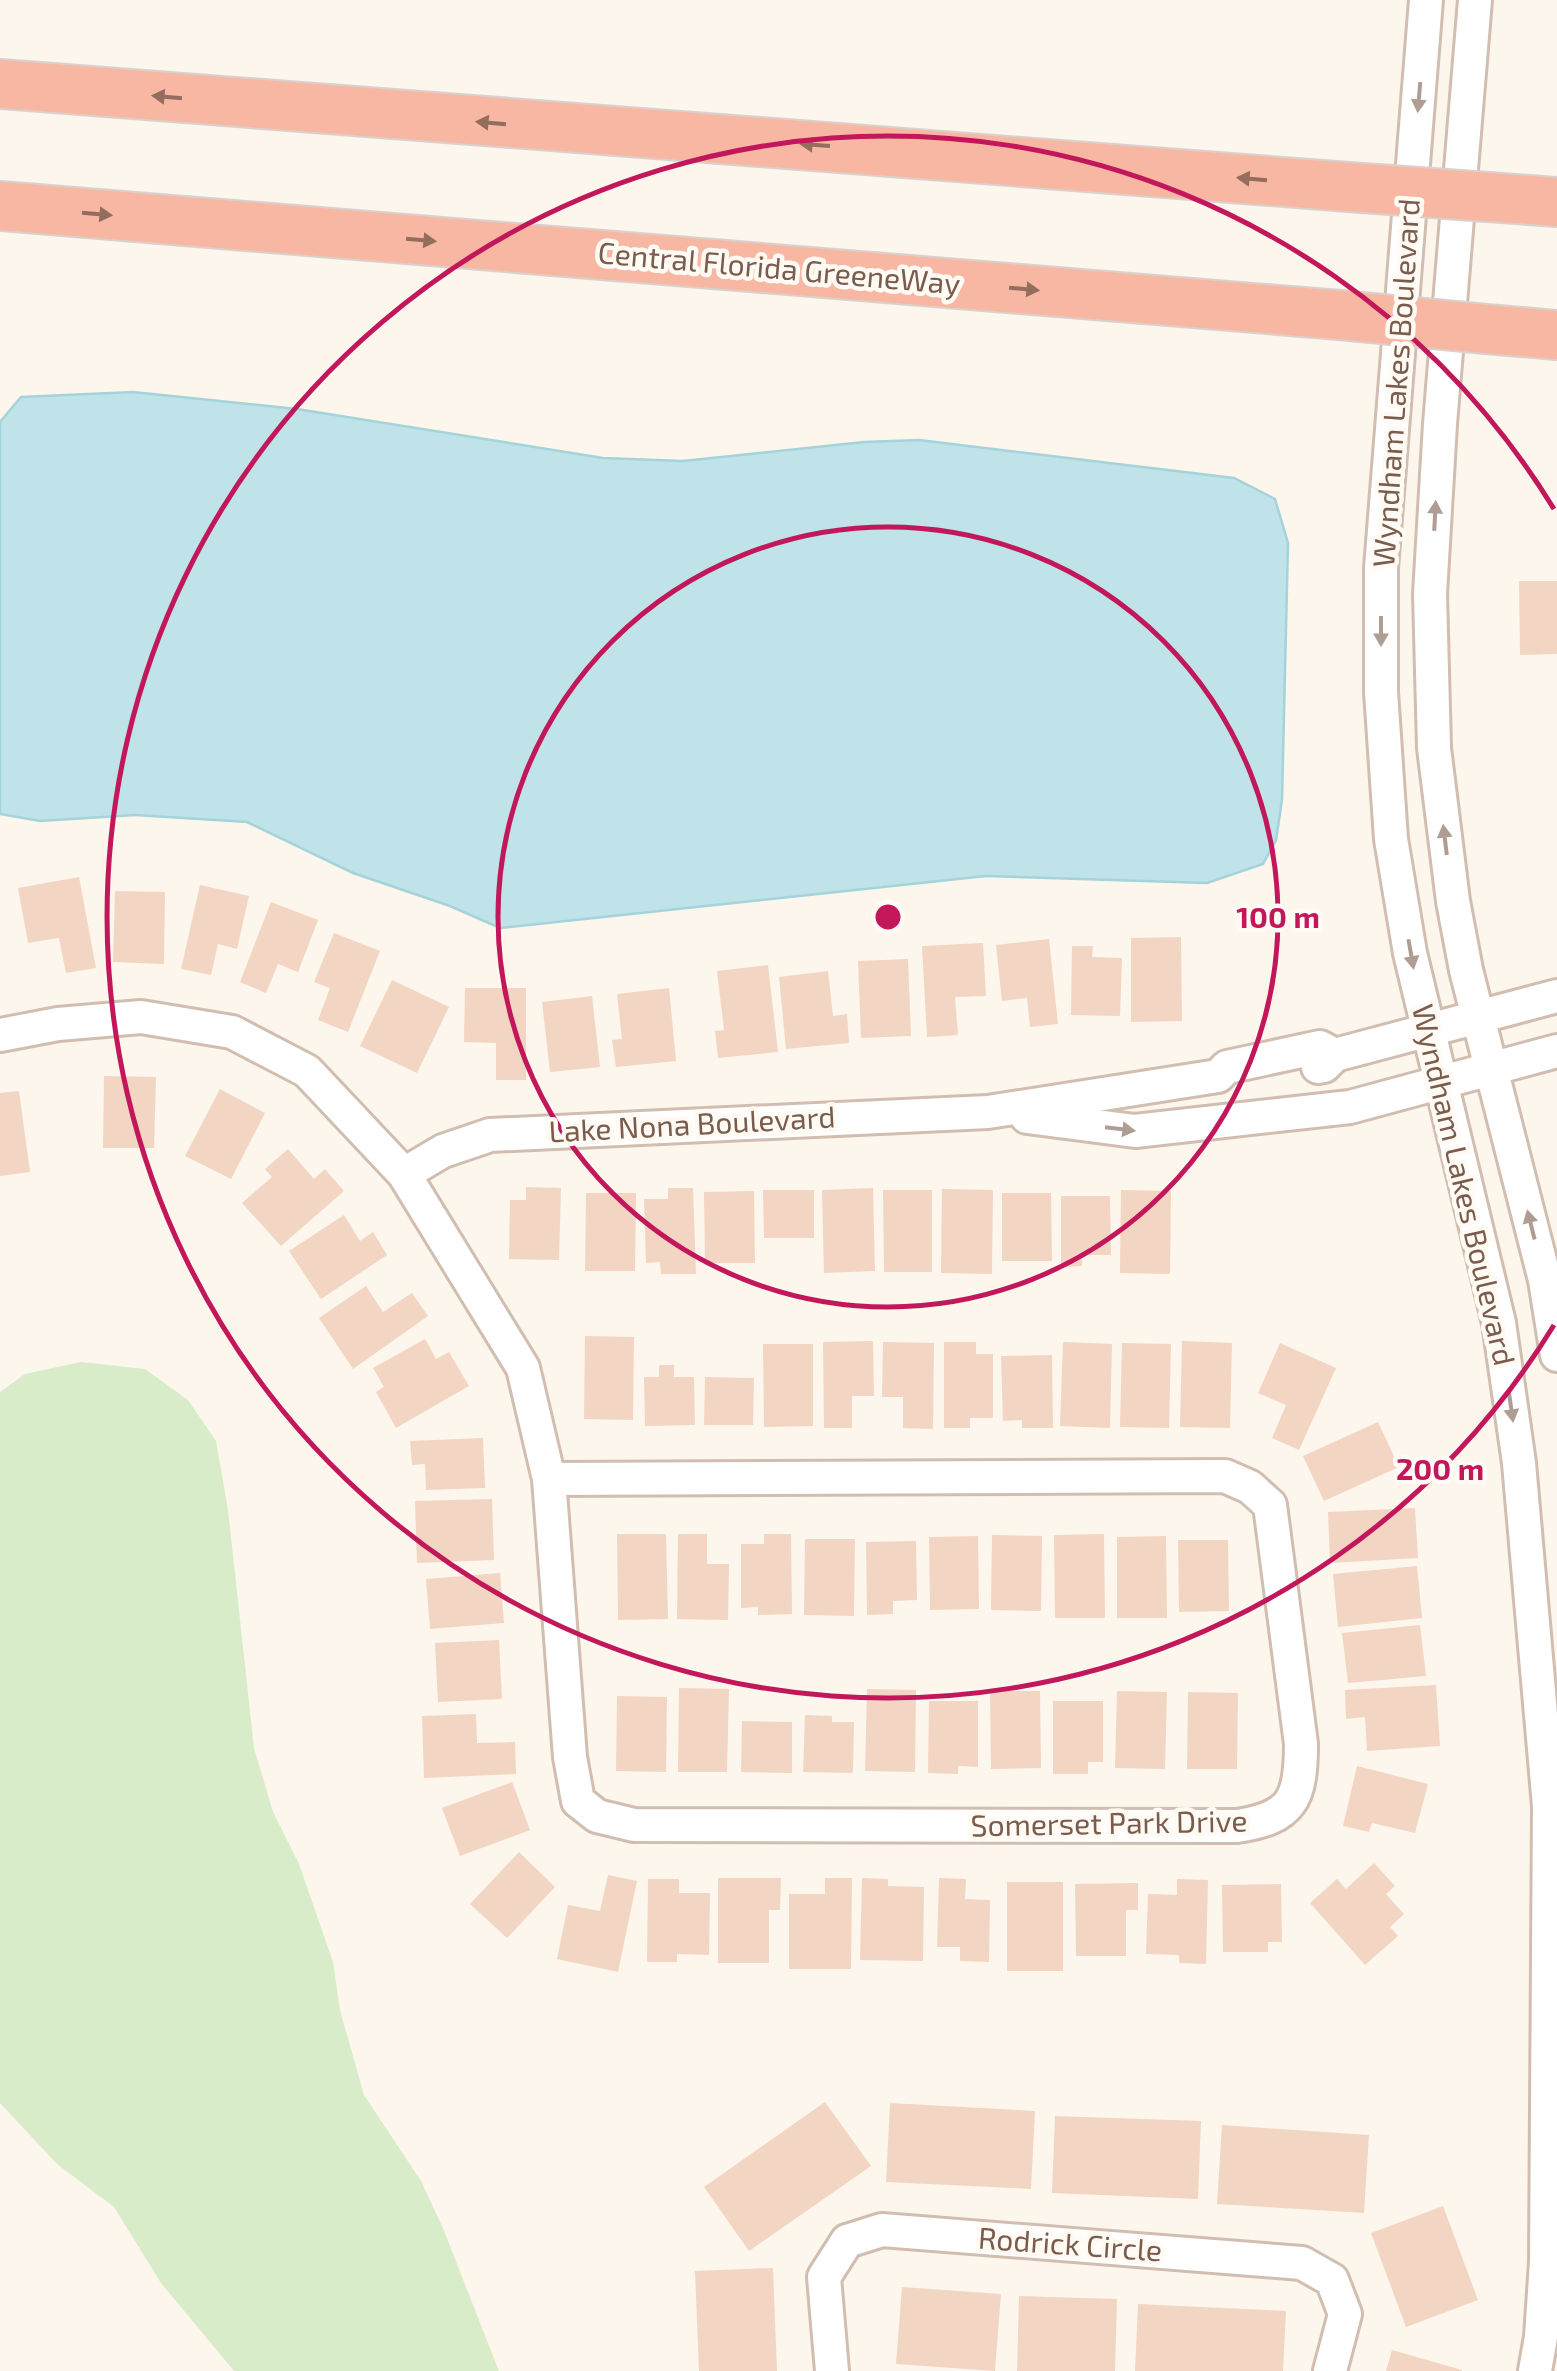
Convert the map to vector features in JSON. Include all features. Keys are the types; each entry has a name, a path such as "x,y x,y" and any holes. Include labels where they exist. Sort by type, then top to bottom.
{"highway":[{"path":"0,84 1557,202"},
{"name":"Central Florida GreeneWay","path":"0,206 1557,335"}],"street":[{"name":"Wyndham Lakes Boulevard","path":"1426,0 1381,568 1381,692 1391,839 1427,1029 1499,1323 1519,1464 1547,1788 1546,2262 1535,2371"},
{"name":"Wyndham Lakes Boulevard","path":"1474,0 1430,594 1434,748 1453,901 1476,1016 1545,1280 1557,1355"},
{"name":"Lake Nona Boulevard","path":"404,1174 443,1151 490,1135 988,1112 1218,1076 1227,1067 1252,1071 1320,1047 1335,1054 1557,996"},
{"name":"Somerset Park Drive","path":"0,1035 58,1024 140,1017 232,1032 307,1070 404,1174 523,1368 549,1480 570,1757 578,1802 597,1816 634,1825 1237,1826 1266,1822 1288,1808 1301,1783 1301,1744 1270,1505 1250,1487 1225,1476 549,1480"},
{"name":"Lake Nona Boulevard","path":"988,1112 1135,1131 1259,1118 1350,1108 1557,1051"},
{"path":"1252,1071 1259,1118"},
{"name":"Rodrick Circle","path":"832,2371 824,2277 848,2241 882,2230 1302,2263 1332,2280 1345,2314 1330,2371"}],"green space":[{"path":"81,1362 145,1369 188,1400 216,1441 228,1510 254,1748 273,1812 299,1864 333,1962 340,2010 364,2095 421,2181 499,2371 234,2371 161,2283 114,2207 57,2164 0,2103 0,1392 25,1374"}],"water":[{"path":"133,392 297,409 603,458 683,461 919,440 1234,478 1275,499 1288,543 1282,800 1276,840 1263,864 1207,883 986,876 500,928 450,906 353,873 247,822 135,815 40,821 0,814 0,422 21,397"}],"building":[{"path":"1519,581 1557,581 1557,654 1520,655"},
{"path":"79,877 96,968 66,973 59,938 28,943 18,888"},
{"path":"200,885 249,896 237,949 218,944 211,975 181,969"},
{"path":"115,891 165,892 164,964 113,962"},
{"path":"271,902 318,920 298,972 278,964 266,993 240,982"},
{"path":"334,933 380,951 348,1032 318,1020 330,988 314,982"},
{"path":"1181,937 1182,1021 1131,1022 1131,938"},
{"path":"1049,939 1058,1024 1030,1027 1027,998 1002,1001 996,945"},
{"path":"983,943 986,996 955,997 958,1035 927,1037 922,946"},
{"path":"1072,946 1093,946 1092,957 1122,958 1120,1016 1071,1015"},
{"path":"908,959 911,1036 861,1038 858,961"},
{"path":"768,965 778,1052 718,1058 715,1031 724,1030 717,971"},
{"path":"828,971 833,1016 847,1014 849,1043 786,1049 779,977"},
{"path":"392,980 449,1007 417,1073 360,1046"},
{"path":"465,988 526,988 526,1080 496,1080 496,1043 464,1042"},
{"path":"669,988 676,1061 616,1067 612,1040 622,1039 617,994"},
{"path":"592,996 600,1067 550,1072 542,1002"},
{"path":"104,1076 156,1077 154,1148 103,1148"},
{"path":"220,1089 265,1113 231,1179 185,1156"},
{"path":"19,1091 30,1172 0,1176 0,1093"},
{"path":"288,1149 314,1179 325,1169 344,1191 281,1246 242,1203 272,1177 265,1169"},
{"path":"526,1187 561,1188 559,1260 509,1259 510,1200 526,1200"},
{"path":"668,1188 693,1188 696,1274 661,1274 660,1262 646,1263 644,1199 668,1199"},
{"path":"873,1188 875,1271 824,1273 822,1190"},
{"path":"942,1189 993,1190 992,1274 941,1273"},
{"path":"763,1190 814,1190 814,1238 764,1238"},
{"path":"883,1190 932,1190 932,1272 884,1272"},
{"path":"1121,1190 1171,1191 1170,1274 1120,1273"},
{"path":"754,1191 755,1263 705,1263 704,1192"},
{"path":"586,1193 636,1193 635,1271 585,1271"},
{"path":"1002,1193 1051,1193 1052,1261 1002,1261"},
{"path":"1061,1196 1110,1196 1111,1255 1082,1255 1082,1266 1061,1267"},
{"path":"344,1215 360,1241 373,1232 387,1255 321,1299 289,1251"},
{"path":"366,1286 383,1312 412,1293 428,1316 353,1369 319,1318"},
{"path":"585,1336 634,1337 633,1420 584,1419"},
{"path":"425,1339 436,1359 449,1352 469,1386 396,1428 376,1392 384,1387 373,1368"},
{"path":"873,1341 874,1396 852,1396 852,1428 824,1428 823,1342"},
{"path":"1182,1341 1232,1343 1230,1428 1180,1427"},
{"path":"883,1342 934,1343 933,1429 903,1428 903,1397 882,1397"},
{"path":"944,1342 976,1342 976,1354 993,1354 993,1418 970,1418 970,1428 944,1428"},
{"path":"1063,1342 1112,1344 1110,1428 1060,1426"},
{"path":"1122,1343 1171,1344 1169,1428 1120,1427"},
{"path":"1280,1343 1336,1368 1299,1450 1272,1438 1286,1405 1258,1393"},
{"path":"763,1344 813,1344 813,1426 764,1427"},
{"path":"1052,1355 1053,1428 1022,1428 1022,1420 1003,1421 1001,1356"},
{"path":"659,1365 674,1365 674,1377 694,1377 695,1425 645,1426 644,1377 659,1377"},
{"path":"705,1377 754,1378 753,1425 704,1425"},
{"path":"1378,1422 1399,1467 1324,1501 1303,1456"},
{"path":"483,1438 485,1488 426,1490 425,1464 412,1465 410,1441"},
{"path":"492,1499 494,1560 417,1563 415,1501"},
{"path":"1415,1508 1418,1558 1330,1563 1328,1512"},
{"path":"617,1534 666,1534 668,1619 618,1620"},
{"path":"678,1534 707,1534 707,1564 729,1564 728,1620 677,1619"},
{"path":"764,1534 791,1534 792,1614 758,1615 758,1607 741,1608 741,1544 764,1544"},
{"path":"1104,1534 1105,1618 1055,1618 1054,1535"},
{"path":"992,1535 1042,1536 1041,1611 991,1610"},
{"path":"978,1536 979,1609 930,1610 929,1537"},
{"path":"1166,1536 1167,1618 1117,1618 1117,1537"},
{"path":"805,1539 855,1539 854,1616 804,1615"},
{"path":"1178,1540 1228,1540 1229,1611 1179,1612"},
{"path":"916,1541 917,1600 893,1601 893,1614 867,1615 866,1542"},
{"path":"1417,1566 1422,1618 1338,1627 1333,1574"},
{"path":"500,1573 504,1623 430,1629 426,1579"},
{"path":"1420,1625 1426,1676 1348,1683 1342,1633"},
{"path":"499,1640 502,1699 438,1702 435,1643"},
{"path":"1436,1685 1440,1746 1367,1751 1365,1717 1346,1719 1345,1690"},
{"path":"679,1688 729,1689 727,1772 678,1772"},
{"path":"867,1689 916,1690 915,1772 865,1771"},
{"path":"990,1691 1040,1691 1041,1768 991,1769"},
{"path":"1117,1691 1167,1692 1165,1769 1115,1768"},
{"path":"1188,1692 1238,1693 1237,1769 1187,1769"},
{"path":"617,1696 667,1697 666,1772 616,1771"},
{"path":"929,1701 978,1701 978,1767 958,1766 958,1774 928,1773"},
{"path":"1053,1701 1103,1701 1103,1762 1088,1762 1088,1774 1053,1774"},
{"path":"476,1714 477,1743 515,1742 516,1774 424,1778 422,1716"},
{"path":"805,1715 832,1716 832,1722 854,1722 853,1773 803,1772"},
{"path":"742,1721 792,1722 792,1773 741,1772"},
{"path":"1357,1766 1428,1784 1415,1833 1372,1823 1369,1832 1343,1826"},
{"path":"512,1782 530,1830 460,1856 442,1808"},
{"path":"519,1852 555,1887 507,1938 470,1904"},
{"path":"1374,1863 1395,1886 1386,1894 1404,1914 1390,1927 1398,1936 1365,1965 1310,1903 1337,1879 1346,1889"},
{"path":"608,1875 637,1881 618,1972 557,1959 568,1905 600,1911"},
{"path":"718,1878 781,1878 780,1910 769,1910 769,1963 718,1963"},
{"path":"825,1878 852,1878 851,1969 789,1969 789,1894 825,1894"},
{"path":"862,1878 888,1879 888,1886 924,1887 923,1961 860,1960"},
{"path":"939,1878 966,1879 965,1899 990,1900 989,1962 960,1961 960,1947 937,1947"},
{"path":"648,1879 679,1879 679,1893 710,1893 709,1955 677,1954 677,1962 647,1962"},
{"path":"1177,1879 1208,1880 1206,1964 1179,1963 1179,1955 1146,1954 1148,1894 1177,1895"},
{"path":"1007,1882 1063,1882 1063,1971 1007,1971"},
{"path":"1138,1883 1138,1910 1126,1910 1126,1956 1076,1956 1075,1884"},
{"path":"1281,1884 1282,1942 1268,1942 1268,1952 1223,1952 1222,1885"},
{"path":"825,2102 871,2166 749,2251 704,2187"},
{"path":"890,2103 1035,2111 1031,2189 886,2182"},
{"path":"1055,2116 1201,2121 1198,2199 1052,2193"},
{"path":"1222,2125 1369,2135 1364,2213 1217,2204"},
{"path":"1443,2206 1478,2300 1406,2327 1371,2233"},
{"path":"773,2268 777,2371 699,2371 695,2271"},
{"path":"902,2287 1001,2294 995,2371 896,2364"},
{"path":"1019,2296 1117,2299 1115,2371 1017,2371"},
{"path":"1138,2304 1286,2311 1283,2371 1135,2371"},
{"path":"1392,2350 1462,2370 1462,2371 1386,2371"}]}
